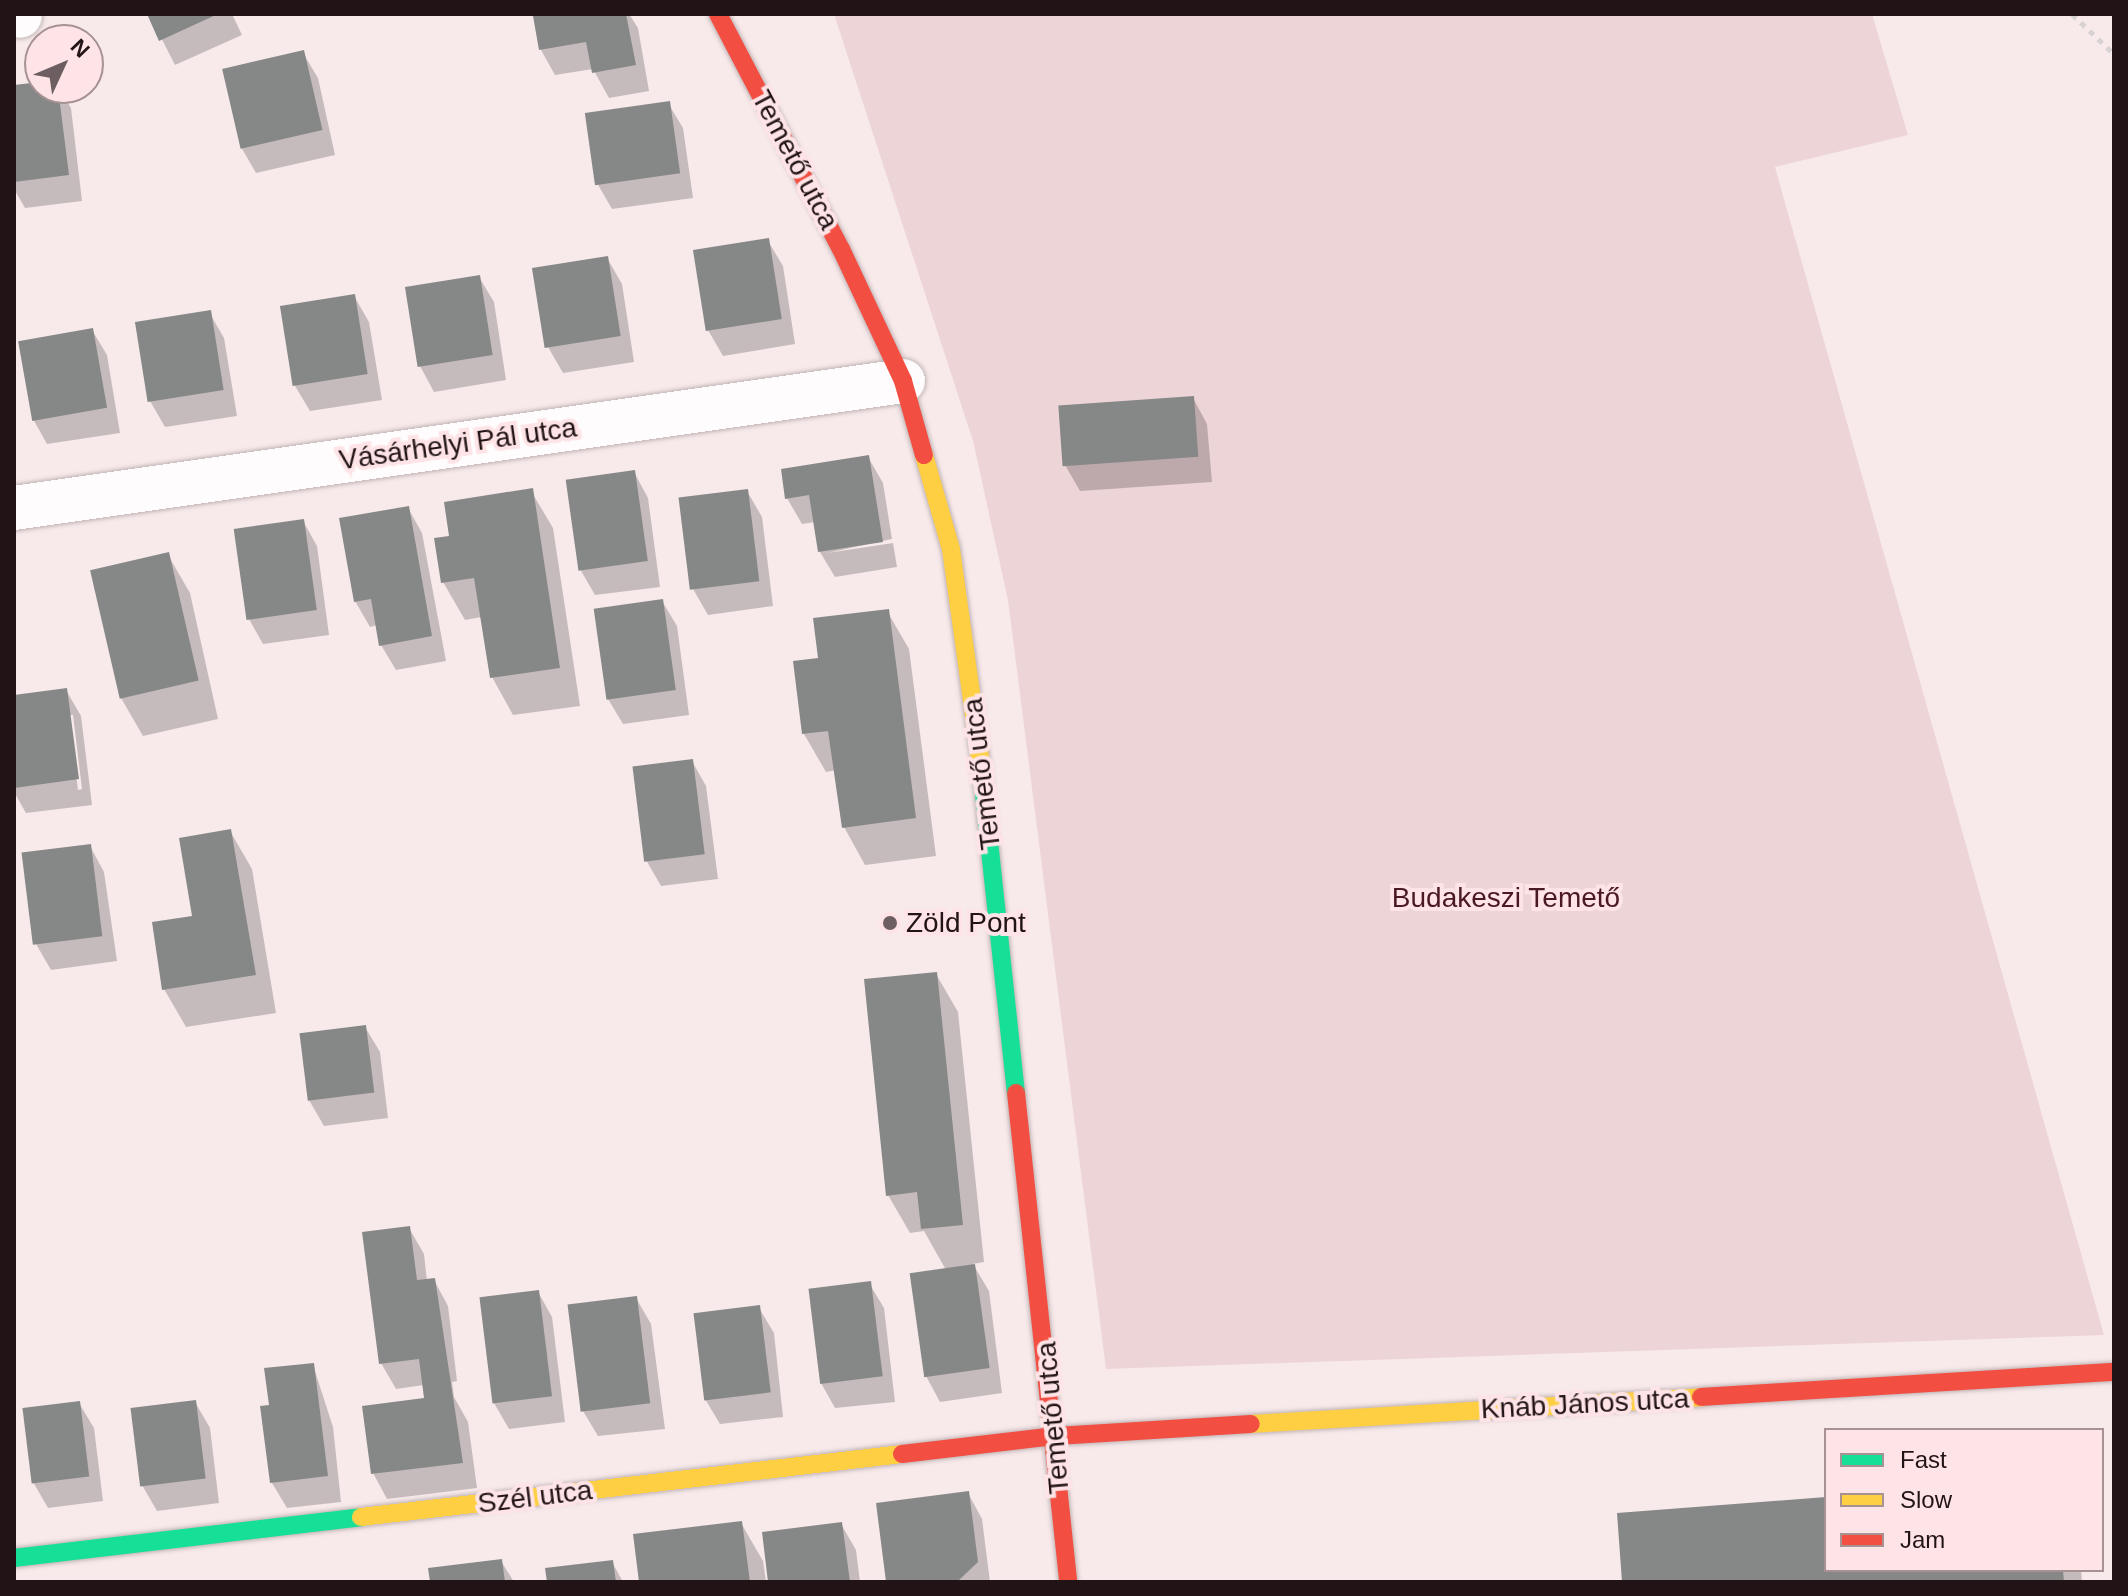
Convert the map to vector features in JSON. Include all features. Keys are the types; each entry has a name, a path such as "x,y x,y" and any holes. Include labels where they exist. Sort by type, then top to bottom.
{"street":[{"name":"Temető utca","path":"718,14 841,249 903,381 951,549 974,700 1056,1436 1068,1582"},
{"name":"Vásárhelyi Pál utca","path":"14,508 903,381"},
{"name":"Knáb János utca","path":"1056,1436 2114,1372"},
{"name":"Szél utca","path":"14,1558 1056,1436"}],"path":[{"path":"2072,14 2114,54"}],"green space":[{"name":"Budakeszi Temető","path":"834,14 1872,14 1908,135 1775,167 2104,1335 1106,1369 1008,600 973,441"}],"building":[{"path":"147,14 218,14 159,41"},
{"path":"626,14 636,65 592,73 586,42 539,50 533,16"},
{"path":"304,50 322,130 241,149 222,69"},
{"path":"24,84 24,104 60,104 69,175 14,182 14,85"},
{"path":"670,101 680,173 595,185 585,113"},
{"path":"769,238 782,319 706,331 693,250"},
{"path":"608,256 621,336 545,348 532,268"},
{"path":"480,275 493,355 418,367 405,287"},
{"path":"355,294 368,374 293,386 280,306"},
{"path":"211,310 224,390 148,402 135,322"},
{"path":"93,328 107,408 32,421 18,341"},
{"path":"1194,396 1198,457 1063,466 1058,405"},
{"path":"869,455 883,542 818,552 809,495 785,499 781,469"},
{"path":"635,470 648,561 578,571 566,480"},
{"path":"533,488 560,668 490,678 474,578 441,583 434,538 449,536 444,502"},
{"path":"748,489 759,581 690,590 679,498"},
{"path":"409,506 432,636 379,646 371,599 354,602 339,518"},
{"path":"304,519 317,610 246,620 234,529"},
{"path":"169,552 199,681 120,699 90,570"},
{"path":"663,599 676,690 606,700 594,609"},
{"path":"889,609 916,818 842,828 828,731 802,734 793,661 818,658 813,618"},
{"path":"67,688 79,779 14,788 14,695"},
{"path":"693,759 705,854 644,862 632,766"},
{"path":"231,829 256,975 162,990 152,922 192,916 179,838"},
{"path":"91,844 102,936 33,945 22,853"},
{"path":"937,972 963,1225 921,1229 917,1192 886,1196 864,979"},
{"path":"366,1025 374,1092 308,1101 299,1033"},
{"path":"410,1226 417,1280 435,1278 463,1463 371,1474 362,1406 424,1398 419,1359 379,1364 362,1232"},
{"path":"975,1264 990,1368 924,1377 910,1273"},
{"path":"871,1281 883,1376 820,1384 808,1289"},
{"path":"539,1290 552,1396 492,1404 479,1297"},
{"path":"637,1296 650,1403 581,1412 568,1305"},
{"path":"760,1305 771,1392 704,1401 693,1313"},
{"path":"314,1363 328,1476 270,1483 260,1406 269,1405 264,1368"},
{"path":"196,1400 206,1478 140,1486 130,1408"},
{"path":"80,1401 89,1476 32,1484 22,1408"},
{"path":"969,1491 978,1562 959,1580 886,1582 876,1503"},
{"path":"1824,1497 1824,1572 2063,1572 2064,1582 1622,1582 1617,1513"},
{"path":"742,1521 750,1582 639,1582 633,1534"},
{"path":"842,1522 850,1582 768,1582 762,1532"},
{"path":"502,1559 505,1582 430,1582 428,1568"},
{"path":"613,1560 616,1582 547,1582 545,1568"}],"traffic: fast":[{"path":"981,766 1016,1093"},
{"path":"14,1558 361,1517"}],"traffic: slow":[{"path":"924,455 951,549 981,766"},
{"path":"1251,1424 1701,1397"},
{"path":"361,1517 902,1454"}],"traffic: jam":[{"path":"718,14 841,249 903,381 924,455"},
{"path":"1016,1093 1068,1582"},
{"path":"1701,1397 2114,1372"},
{"path":"902,1454 1056,1436 1251,1424"}],"place":[{"name":"Zöld Pont","path":"890,923"}]}
